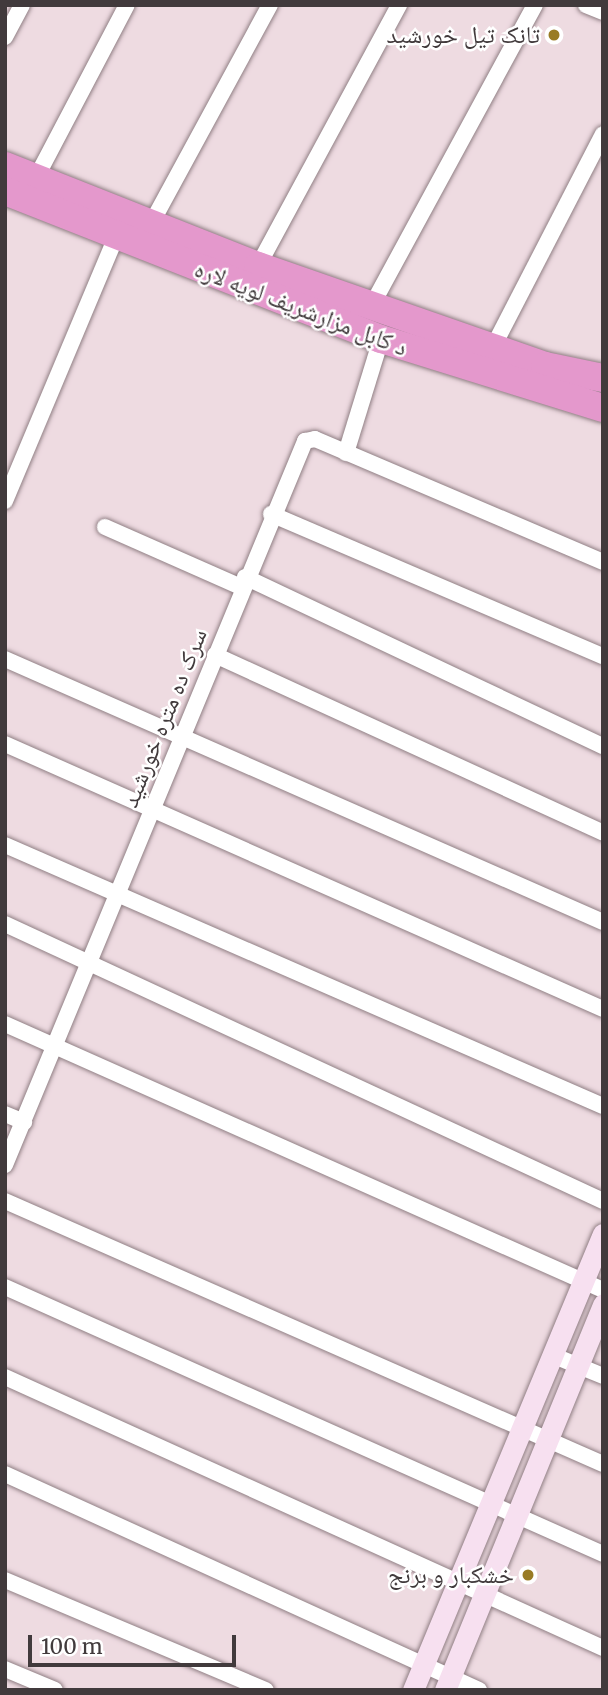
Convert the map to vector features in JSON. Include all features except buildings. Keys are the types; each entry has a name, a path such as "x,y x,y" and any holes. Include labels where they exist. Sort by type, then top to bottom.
{"highway":[{"name":"د کابل مزارشریف لویه لاره","path":"5,166 258,266 493,348 603,378"},
{"name":"د کابل مزارشریف لویه لاره","path":"5,191 116,237 381,339 481,373 603,408"}],"street":[{"path":"5,37 22,5"},
{"path":"36,177 127,5"},
{"path":"151,224 270,5"},
{"path":"258,266 399,5"},
{"path":"372,305 535,5"},
{"path":"586,5 603,12"},
{"path":"481,373 603,135"},
{"path":"5,501 116,237"},
{"path":"381,339 346,453 603,562"},
{"name":"سرک ده متره خورشید","path":"5,1165 120,892 151,807 271,514 305,440 346,453"},
{"path":"271,514 603,656"},
{"path":"105,527 243,582 603,746"},
{"path":"215,655 603,833"},
{"path":"5,659 603,922"},
{"path":"5,744 603,1009"},
{"path":"5,845 120,892 603,1106"},
{"path":"5,924 90,960 603,1201"},
{"path":"5,1024 603,1290"},
{"path":"5,1114 24,1122"},
{"path":"5,1201 603,1464"},
{"path":"413,1690 603,1234"},
{"path":"5,1287 490,1506 603,1554"},
{"path":"448,1684 603,1304"},
{"path":"552,1354 603,1376"},
{"path":"5,1377 456,1586 603,1648"},
{"path":"5,1474 423,1666 448,1684 479,1690"},
{"path":"5,1580 266,1690"},
{"path":"5,1669 55,1690"}],"place":[{"name":"تانک تیل خورشید","path":"554,35"},
{"name":"خشکبار و برنج","path":"528,1575"}]}
